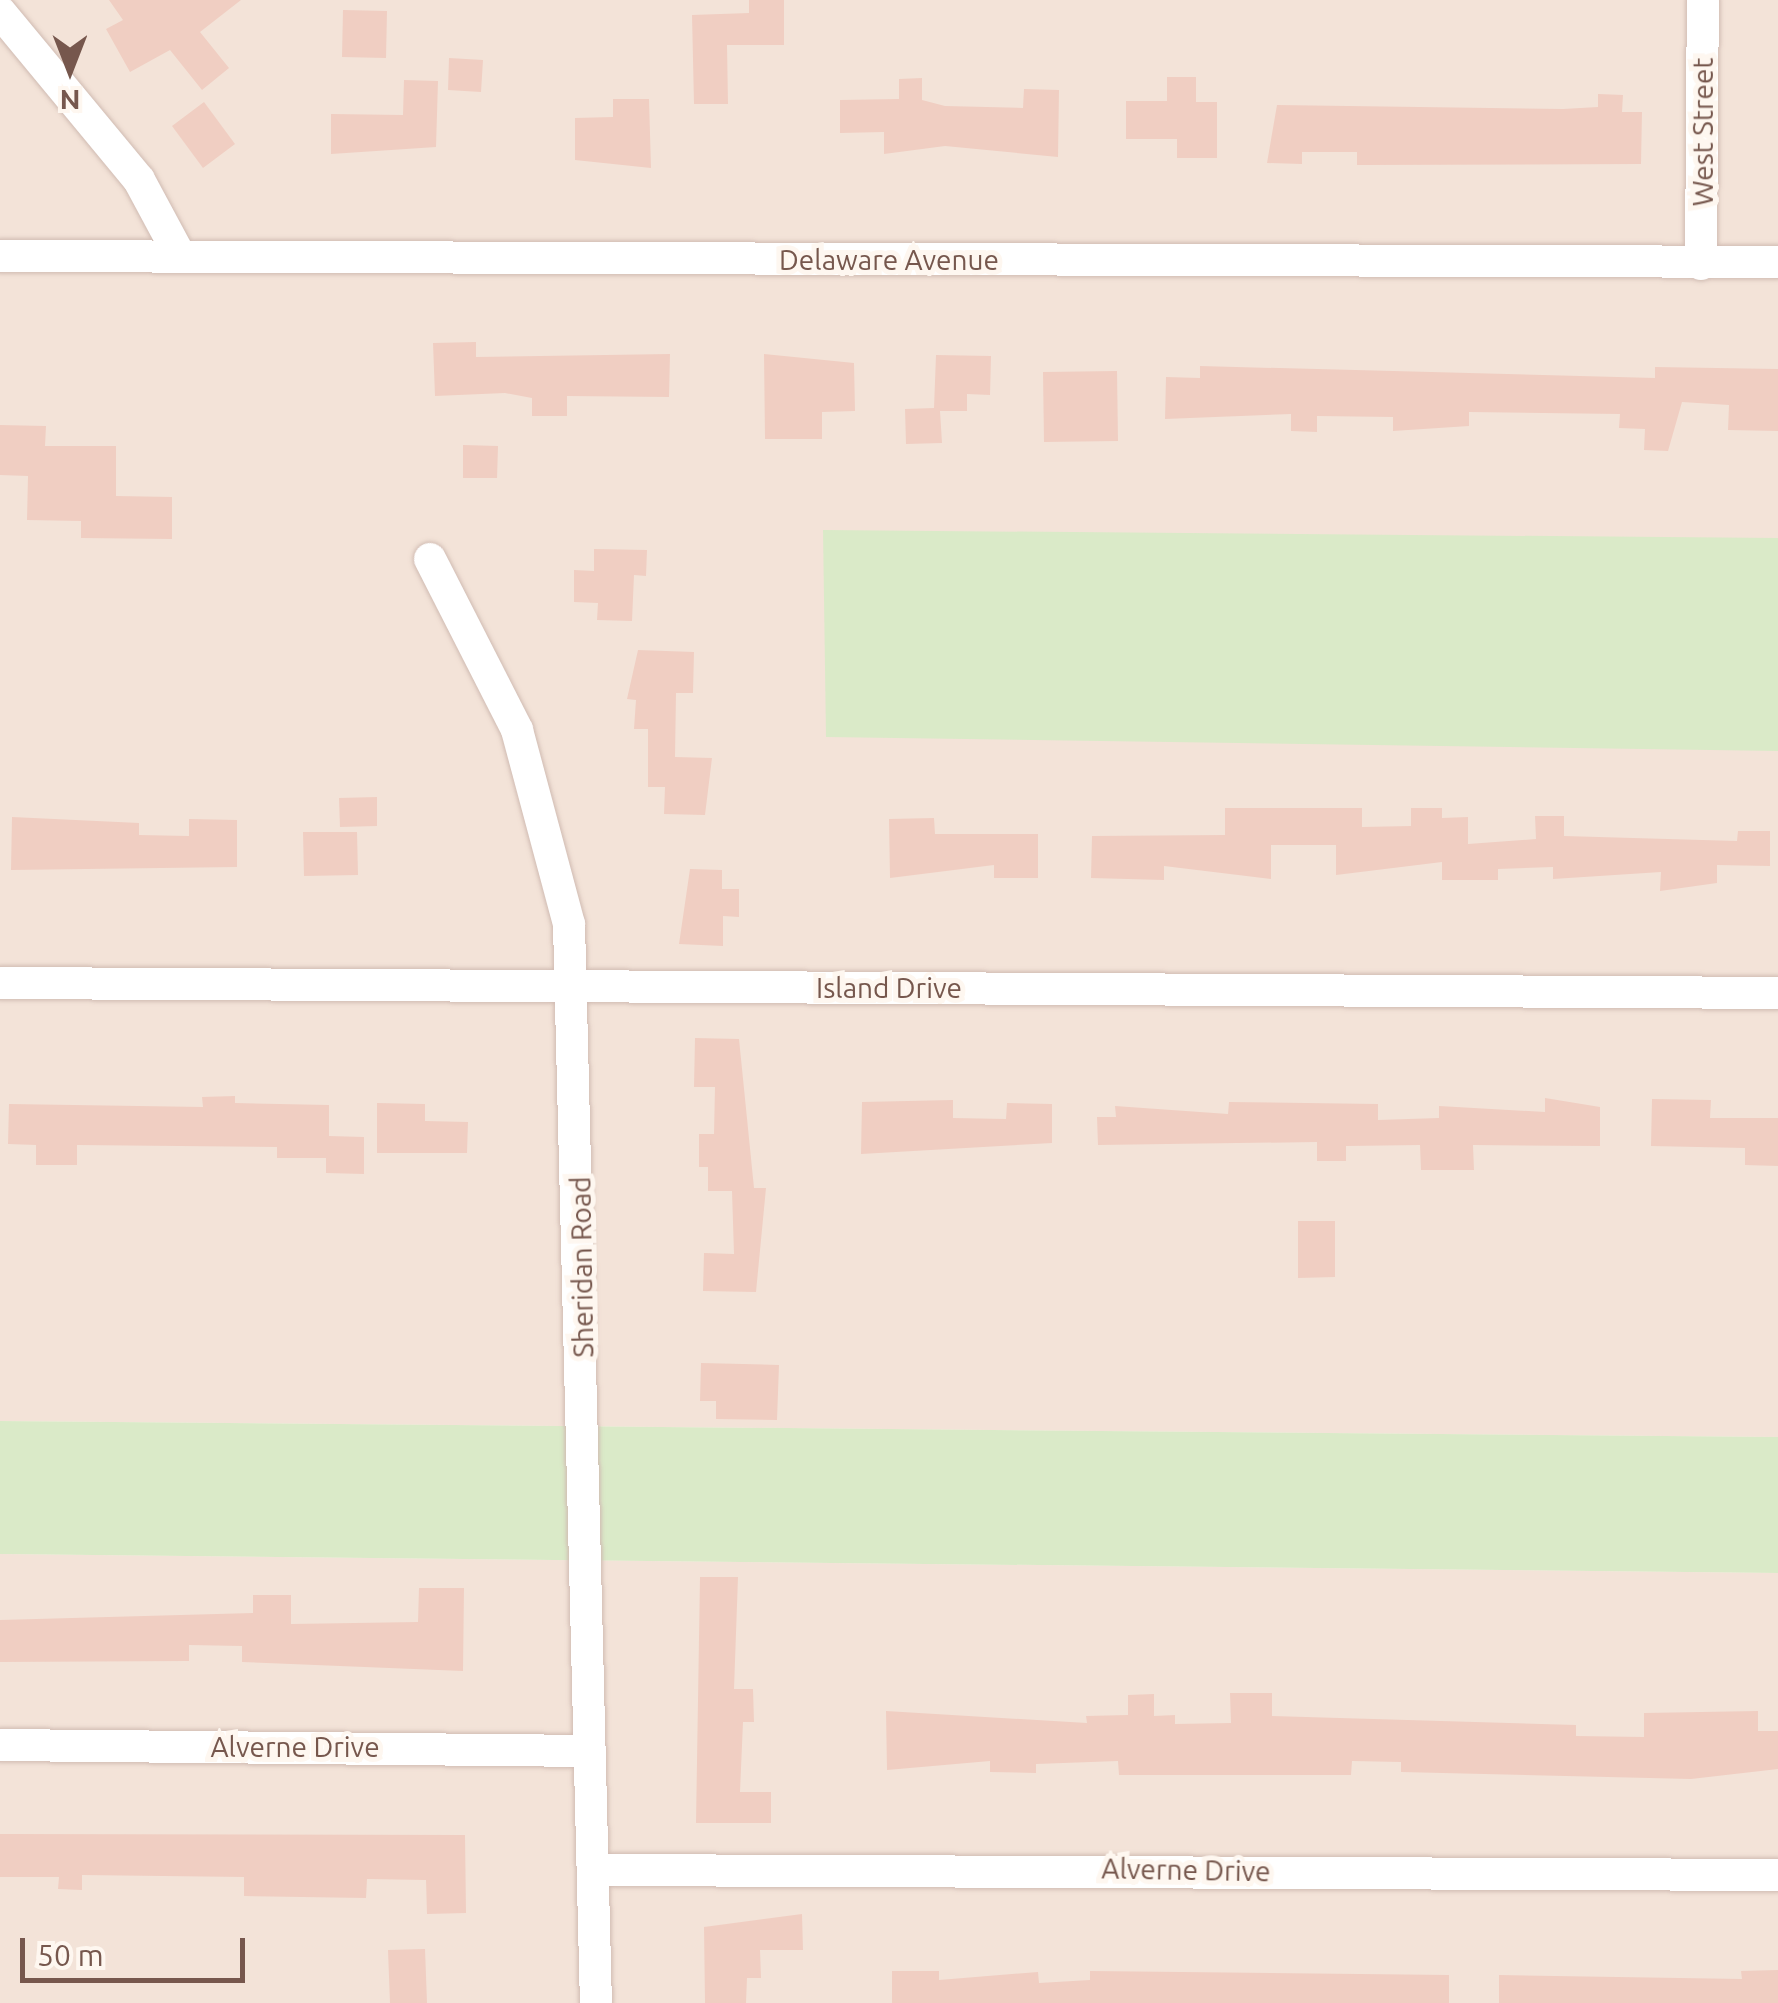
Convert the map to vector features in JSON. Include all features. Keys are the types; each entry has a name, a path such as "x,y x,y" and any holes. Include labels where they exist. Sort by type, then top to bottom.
{"street":[{"name":"West Street","path":"1700,264 1704,0"},
{"path":"0,12 139,180 180,256"},
{"name":"Delaware Avenue","path":"0,256 1778,262"},
{"name":"Sheridan Road","path":"430,559 531,773 569,924 596,2003"},
{"name":"Island Drive","path":"0,983 1778,993"},
{"name":"Alverne Drive","path":"0,1745 590,1752"},
{"name":"Alverne Drive","path":"594,1870 1778,1876"}],"shaded area":[{"path":"0,0 1778,0 1778,1437 0,1421"},
{"path":"0,1554 1778,1573 1778,2003 0,2003"}],"green space":[{"path":"823,530 1778,538 1778,751 826,737"},
{"path":"0,1421 1778,1437 1778,1573 0,1554"}],"building":[{"path":"109,0 241,0 200,32 229,68 202,90 170,50 130,72 106,29 123,20"},
{"path":"749,0 784,0 784,45 727,45 728,104 694,104 692,15 749,13"},
{"path":"343,10 387,11 386,58 342,57"},
{"path":"449,58 483,60 481,92 448,90"},
{"path":"1167,77 1196,77 1196,102 1217,102 1217,158 1177,158 1177,139 1126,139 1126,101 1167,101"},
{"path":"922,78 922,100 945,106 1023,108 1024,89 1059,90 1058,157 945,146 884,154 884,132 840,133 840,100 899,99 899,79"},
{"path":"404,80 438,81 436,147 331,154 331,114 403,115"},
{"path":"1598,94 1623,95 1622,112 1642,112 1641,164 1357,165 1357,152 1302,152 1302,164 1267,163 1277,105 1563,109 1598,107"},
{"path":"613,99 649,99 651,168 575,160 575,118 613,117"},
{"path":"204,102 235,144 203,168 172,126"},
{"path":"476,342 476,357 670,354 669,397 567,396 567,416 532,416 532,398 505,393 435,396 433,343"},
{"path":"764,354 854,363 855,411 822,412 822,439 765,439"},
{"path":"936,355 991,356 990,395 967,394 967,411 940,411 942,443 906,444 905,409 934,408"},
{"path":"1200,366 1655,378 1655,367 1778,369 1778,431 1728,430 1729,405 1682,402 1668,451 1644,450 1645,429 1619,428 1620,414 1469,412 1469,426 1393,431 1393,417 1317,416 1317,432 1291,431 1291,414 1165,419 1166,377 1200,378"},
{"path":"1117,371 1118,441 1044,442 1043,372"},
{"path":"0,425 46,426 45,446 116,446 116,496 172,497 172,539 81,538 81,521 27,520 28,476 0,475"},
{"path":"463,445 498,446 497,478 463,478"},
{"path":"594,549 647,550 646,576 634,575 632,621 597,620 598,603 574,602 574,570 594,571"},
{"path":"638,650 694,652 693,693 676,693 675,757 712,758 705,815 664,814 665,787 648,787 648,729 634,729 636,700 627,699"},
{"path":"377,797 377,826 340,827 339,798"},
{"path":"1225,808 1362,808 1362,827 1411,826 1411,808 1442,808 1442,818 1468,817 1468,844 1536,839 1535,816 1564,816 1564,836 1737,841 1738,831 1770,831 1770,866 1717,865 1717,883 1660,891 1661,872 1553,879 1553,867 1498,869 1498,880 1442,880 1442,862 1336,875 1336,845 1271,845 1271,879 1164,866 1164,880 1091,878 1092,836 1225,835"},
{"path":"12,817 139,823 139,835 189,836 189,819 237,820 237,867 11,870"},
{"path":"934,818 935,834 1038,834 1038,878 994,878 994,865 890,878 889,819"},
{"path":"303,832 357,832 358,875 304,876"},
{"path":"690,869 722,870 722,889 739,889 739,917 723,916 723,946 679,944"},
{"path":"695,1038 739,1039 754,1188 766,1188 756,1292 703,1291 704,1253 734,1254 732,1191 708,1191 708,1167 699,1167 699,1134 714,1134 715,1087 694,1087"},
{"path":"235,1096 235,1103 329,1105 329,1136 364,1137 364,1174 326,1173 326,1158 277,1158 277,1147 77,1145 77,1165 36,1165 36,1145 8,1144 9,1104 203,1107 202,1097"},
{"path":"1545,1098 1600,1107 1600,1146 1473,1145 1474,1170 1421,1170 1420,1145 1346,1146 1346,1161 1317,1161 1317,1142 1098,1145 1097,1117 1116,1117 1115,1106 1228,1114 1229,1102 1378,1104 1378,1120 1439,1118 1439,1106 1545,1112"},
{"path":"1652,1099 1711,1100 1710,1118 1778,1118 1778,1166 1745,1165 1745,1148 1651,1146"},
{"path":"953,1100 953,1118 1006,1119 1007,1103 1052,1104 1052,1143 861,1154 862,1102"},
{"path":"377,1103 425,1104 425,1121 468,1122 467,1153 377,1153"},
{"path":"1298,1221 1335,1221 1335,1277 1298,1278"},
{"path":"701,1363 779,1365 777,1420 716,1419 716,1401 700,1401"},
{"path":"700,1577 738,1577 734,1689 753,1689 754,1722 743,1722 740,1792 771,1792 771,1823 696,1823"},
{"path":"419,1588 464,1588 463,1671 242,1662 242,1646 189,1645 189,1661 0,1662 0,1620 253,1613 253,1595 291,1595 291,1624 418,1622"},
{"path":"1230,1693 1272,1693 1272,1716 1576,1725 1576,1736 1644,1737 1644,1713 1758,1711 1758,1731 1778,1731 1778,1769 1691,1779 1401,1772 1401,1762 1352,1761 1351,1775 1119,1775 1118,1761 1036,1764 1036,1773 990,1772 990,1761 887,1770 886,1711 1087,1723 1086,1716 1128,1715 1128,1695 1154,1694 1154,1716 1175,1715 1175,1724 1231,1723"},
{"path":"0,1834 465,1835 466,1913 427,1914 426,1880 367,1879 366,1898 244,1896 244,1877 82,1875 82,1890 58,1889 59,1877 0,1877"},
{"path":"802,1914 803,1950 760,1950 761,1978 747,1978 746,2003 705,2003 704,1927"},
{"path":"425,1949 427,2003 390,2003 388,1950"},
{"path":"1778,1970 1778,2003 1499,2003 1499,1975 1742,1979 1741,1971"},
{"path":"892,1971 939,1971 939,1980 1038,1972 1039,1983 1090,1980 1090,1971 1449,1975 1449,2003 892,2003"}]}
